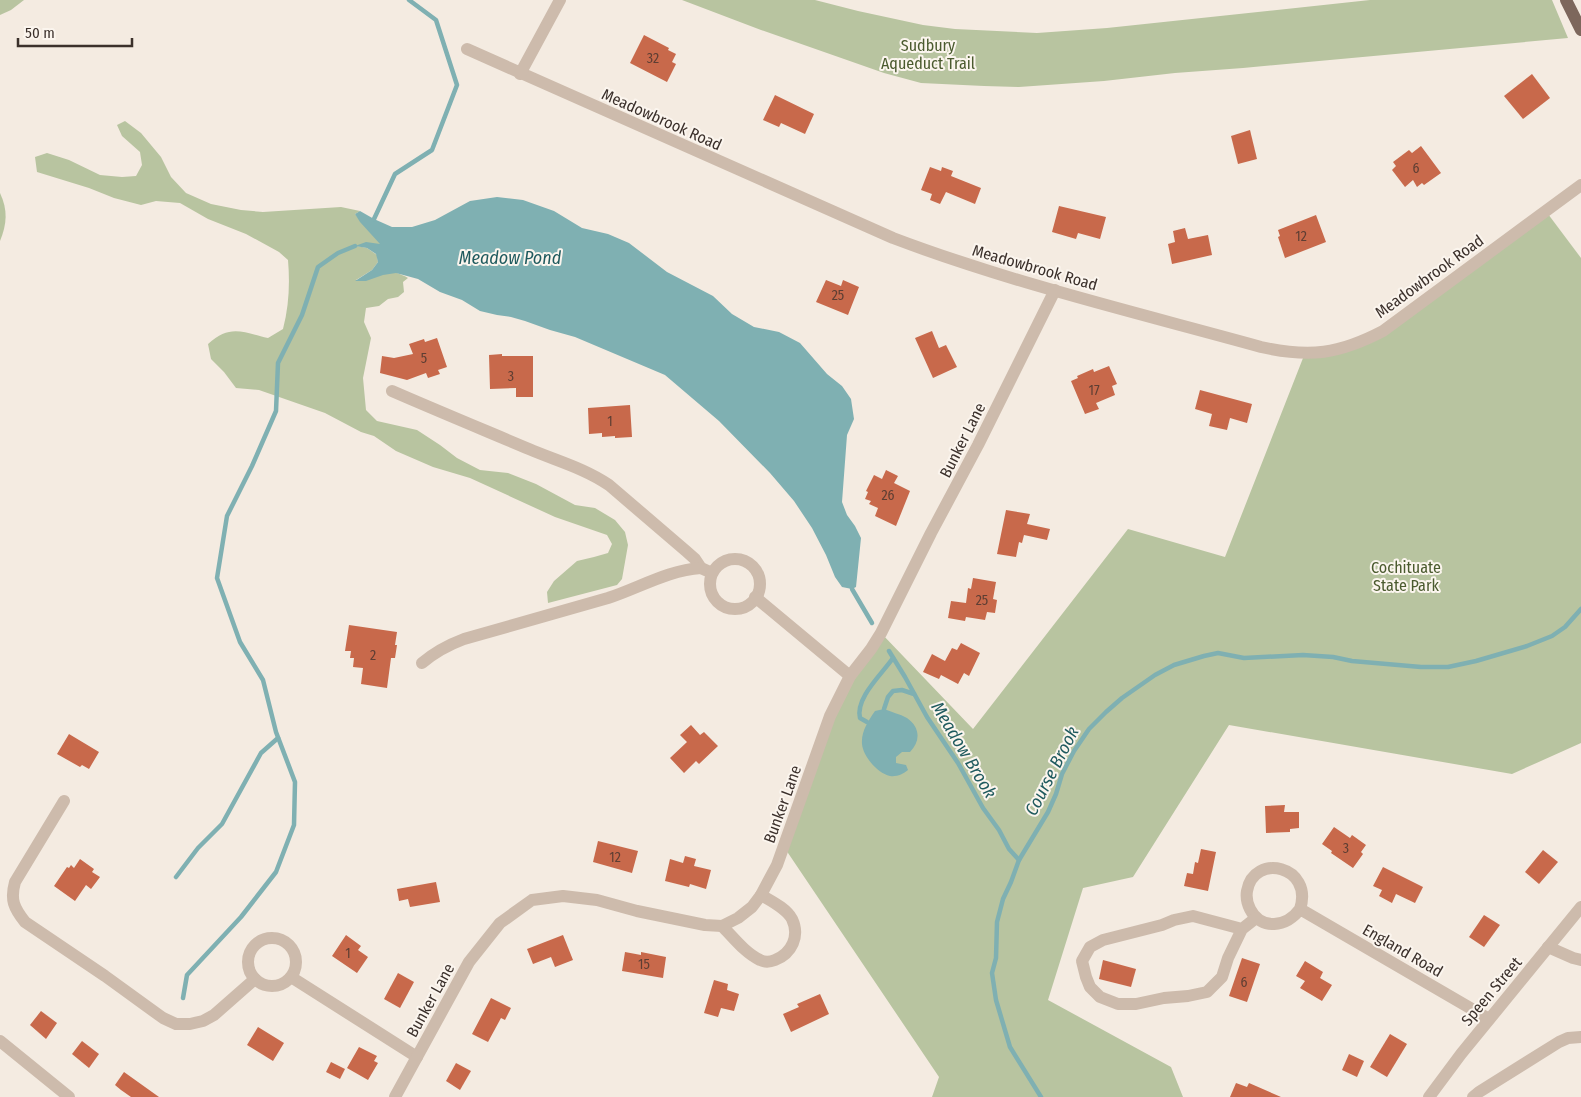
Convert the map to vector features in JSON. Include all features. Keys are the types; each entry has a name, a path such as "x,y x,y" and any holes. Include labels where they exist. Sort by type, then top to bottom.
{"main road":[{"path":"1566,0 1581,30"}],"street":[{"path":"520,74 560,0"},
{"name":"Meadowbrook Road","path":"466,49 893,238 962,263 1283,352 1324,352 1352,345 1384,330 1581,185"},
{"name":"Bunker Lane","path":"395,1097 469,962 500,923 532,900 563,896 597,900 705,926 722,926 738,918 752,907 761,895 777,865 830,716 850,676 881,633 931,533 974,454 1055,290"},
{"path":"392,391 532,451 583,469 597,476 695,559 706,571 712,594 718,602 727,607 742,607 749,604 758,593 759,579 756,571 748,562 735,559 725,560 706,571 677,571 614,596 464,639 432,654 422,663"},
{"path":"755,597 850,676"},
{"path":"64,801 15,882 12,894 13,903 18,914 25,922 163,1018 176,1024 190,1024 203,1021 214,1015 255,979"},
{"path":"1281,868 1289,872 1296,877 1303,892 1300,909 1295,916 1280,924 1272,924 1256,918 1247,904 1246,896 1251,880 1265,869 1281,868"},
{"path":"722,926 748,952 762,961 771,961 783,956 792,948 795,938 792,918 786,911 761,895"},
{"name":"England Road","path":"1300,909 1489,1019"},
{"name":"Speen Street","path":"1429,1097 1460,1054 1548,947 1580,912"},
{"path":"1242,929 1193,916 1103,940 1090,948 1082,961 1086,977 1090,987 1100,996 1118,1004 1136,1004 1207,992 1222,977 1228,958 1242,929 1256,918"},
{"path":"272,938 286,943 292,948 296,956 296,969 291,977 277,986 262,984 255,979 248,965 253,948 258,943 272,938"},
{"path":"1548,947 1581,960"},
{"path":"291,977 417,1057"},
{"path":"1473,1097 1559,1042 1581,1036"},
{"path":"0,1041 69,1097"}],"green space":[{"path":"0,0 24,0 11,10 0,15"},
{"name":"Sudbury Aqueduct Trail","path":"682,0 815,0 923,25 955,29 1037,33 1107,28 1370,0 1552,0 1568,38 1104,81 1019,87 984,86 921,83 884,73"},
{"path":"125,121 141,133 161,157 171,177 186,193 211,204 263,212 341,207 360,211 355,214 381,244 357,246 367,248 377,255 378,262 372,270 356,280 392,273 408,278 403,282 404,292 398,297 388,299 379,306 366,308 364,322 371,338 363,378 366,410 377,421 417,430 457,458 480,470 508,473 536,484 575,505 595,508 615,520 625,532 628,545 622,579 617,585 548,603 547,592 554,581 577,561 608,553 612,544 607,535 555,517 470,478 433,467 396,451 374,436 361,432 325,413 259,390 236,388 211,359 208,344 223,334 230,332 243,332 268,338 283,329 287,312 288,260 279,252 246,234 208,219 180,203 156,201 141,205 37,172 35,157 47,153 69,160 100,175 136,176 142,165 140,152 122,136 117,125"},
{"path":"0,193 6,217 0,241"},
{"name":"Cochituate State Park","path":"1545,210 1581,258 1581,743 1512,774 1229,725 1133,877 1083,888 1048,1000 1171,1067 1183,1097 932,1097 939,1077 784,847 830,716 881,633 973,729 1128,529 1225,557 1305,353 1365,340"}],"water":[{"name":"Meadow Pond","path":"497,197 523,200 554,211 582,228 608,234 629,243 667,272 713,296 732,314 754,327 779,332 800,343 827,374 842,386 851,399 854,419 847,435 842,502 847,515 861,538 856,587 852,589 842,587 835,577 812,528 794,501 770,473 719,421 665,375 575,337 511,317 480,311 462,300 440,292 418,279 396,273 366,281 355,281 372,270 378,262 376,254 367,248 355,246 366,242 380,244 355,214 360,211 392,227 412,227 435,220 470,201"},
{"path":"884,709 907,718 918,734 914,748 910,752 902,752 896,757 896,763 906,765 908,770 895,776 885,774 876,768 865,754 862,744 864,731 875,711"}],"building":[{"path":"644,35 669,48 668,50 676,54 672,62 676,64 667,82 630,63"},
{"path":"1532,74 1550,98 1523,119 1504,96"},
{"path":"775,95 814,114 805,134 781,123 779,127 763,120"},
{"path":"1250,130 1257,159 1238,164 1231,136"},
{"path":"1421,146 1441,173 1424,185 1422,183 1417,187 1413,180 1405,187 1392,170 1396,166 1393,162 1409,150 1412,153"},
{"path":"930,167 941,171 942,167 953,171 951,176 981,188 975,204 946,192 940,204 930,200 932,194 921,190"},
{"path":"1059,206 1106,217 1100,239 1078,233 1076,239 1052,232"},
{"path":"1316,215 1326,242 1285,258 1278,237 1280,236 1278,230"},
{"path":"1185,228 1188,239 1208,235 1212,255 1172,264 1168,244 1175,242 1173,231"},
{"path":"826,280 841,286 843,280 859,287 848,315 816,302"},
{"path":"932,331 939,348 946,345 957,367 933,378 915,338"},
{"path":"437,338 447,367 438,370 440,374 428,378 426,373 407,380 380,373 382,356 394,358 413,354 409,344 424,339 425,342"},
{"path":"502,354 502,356 533,356 533,397 516,397 516,388 490,389 489,355"},
{"path":"1109,366 1117,384 1112,386 1115,395 1096,403 1099,409 1085,414 1071,381 1078,378 1077,376 1093,369 1094,372"},
{"path":"1200,390 1252,404 1247,423 1230,418 1227,430 1209,426 1212,414 1195,409"},
{"path":"630,405 632,437 615,438 615,436 602,437 602,433 589,434 588,408"},
{"path":"886,470 898,476 894,483 910,491 896,526 875,516 878,508 869,504 871,501 865,499 868,492 866,491 874,475 882,479"},
{"path":"1006,510 1030,514 1027,524 1050,529 1047,540 1024,535 1022,543 1019,542 1016,557 997,554"},
{"path":"973,578 996,582 993,599 997,600 995,613 987,612 985,620 966,617 965,621 948,618 951,601 966,603 968,588 971,589"},
{"path":"349,625 397,632 395,658 391,658 387,688 361,684 363,668 353,667 354,658 350,658 351,651 345,651"},
{"path":"961,643 980,653 969,676 964,673 958,684 941,675 939,679 923,672 932,654 945,661 952,648 957,650"},
{"path":"691,725 700,735 704,732 718,746 699,764 696,761 684,773 670,758 687,742 680,735"},
{"path":"69,734 99,752 89,769 82,765 80,767 57,754"},
{"path":"1285,805 1284,812 1299,812 1299,828 1290,829 1290,832 1266,833 1265,806"},
{"path":"1334,827 1350,838 1352,835 1366,845 1361,852 1363,854 1353,868 1331,853 1332,851 1322,844"},
{"path":"598,841 638,851 632,873 593,862"},
{"path":"1201,849 1216,852 1208,891 1184,886 1187,873 1193,874 1195,862 1198,863"},
{"path":"1543,850 1558,862 1539,884 1525,872"},
{"path":"685,856 696,859 694,866 711,870 706,889 690,884 689,887 665,881 670,859 683,863"},
{"path":"80,859 94,869 92,872 100,877 91,889 86,885 75,901 54,886 67,867 69,868 71,865 74,868"},
{"path":"1383,867 1423,887 1415,903 1396,894 1392,903 1379,896 1382,890 1373,886"},
{"path":"436,882 440,902 410,907 408,899 399,901 397,889"},
{"path":"1484,915 1500,925 1484,947 1469,937"},
{"path":"346,935 361,946 358,950 368,957 357,973 332,956"},
{"path":"563,935 573,960 555,967 551,957 533,964 527,949"},
{"path":"625,952 641,955 641,952 666,957 663,978 622,971"},
{"path":"1242,958 1260,964 1247,1002 1229,996"},
{"path":"1103,960 1136,969 1131,987 1099,979"},
{"path":"1305,961 1323,972 1320,978 1332,985 1322,1001 1300,988 1305,981 1296,976"},
{"path":"398,973 414,982 400,1008 384,999"},
{"path":"714,980 728,984 727,990 739,994 734,1011 721,1008 718,1017 704,1013"},
{"path":"820,994 829,1014 791,1032 783,1014 799,1007 797,1004"},
{"path":"491,998 511,1008 505,1020 501,1018 488,1042 472,1034"},
{"path":"41,1011 57,1023 46,1039 30,1025"},
{"path":"258,1027 284,1043 273,1061 247,1045"},
{"path":"1390,1034 1407,1044 1387,1077 1370,1067"},
{"path":"82,1041 99,1054 89,1068 72,1054"},
{"path":"359,1047 377,1056 374,1061 378,1063 368,1080 347,1068"},
{"path":"1349,1054 1364,1061 1357,1077 1342,1070"},
{"path":"331,1062 345,1069 340,1079 326,1072"},
{"path":"456,1063 471,1071 460,1090 446,1081"},
{"path":"124,1072 159,1097 131,1097 121,1090 115,1085"},
{"path":"1236,1083 1247,1087 1249,1083 1281,1097 1230,1097"}],"waterway":[{"name":"Meadow Brook","path":"374,219 395,174 432,150 457,85 436,20 409,0"},
{"path":"183,998 187,975 241,917 276,872 294,825 295,782 276,732 263,680 240,642 217,578 227,516 252,466 276,411 278,363 302,315 318,267 338,253 355,246"},
{"name":"Meadow Brook","path":"852,589 872,623"},
{"name":"Course Brook","path":"1041,1097 1010,1047 996,1000 992,973 996,958 997,922 1003,899 1019,860 1048,812 1062,774 1074,751 1089,729 1106,712 1122,698 1155,675 1174,665 1204,656 1218,653 1244,658 1303,655 1421,667 1448,667 1527,646 1552,636 1565,627 1581,609"},
{"name":"Meadow Brook","path":"889,651 927,717 958,763 983,808 999,830 1009,849 1019,860"},
{"path":"867,722 860,718 860,710 865,694 893,658"},
{"path":"884,709 888,697 893,691 902,690 914,694"},
{"path":"176,877 198,848 222,824 261,753 278,738"}]}
